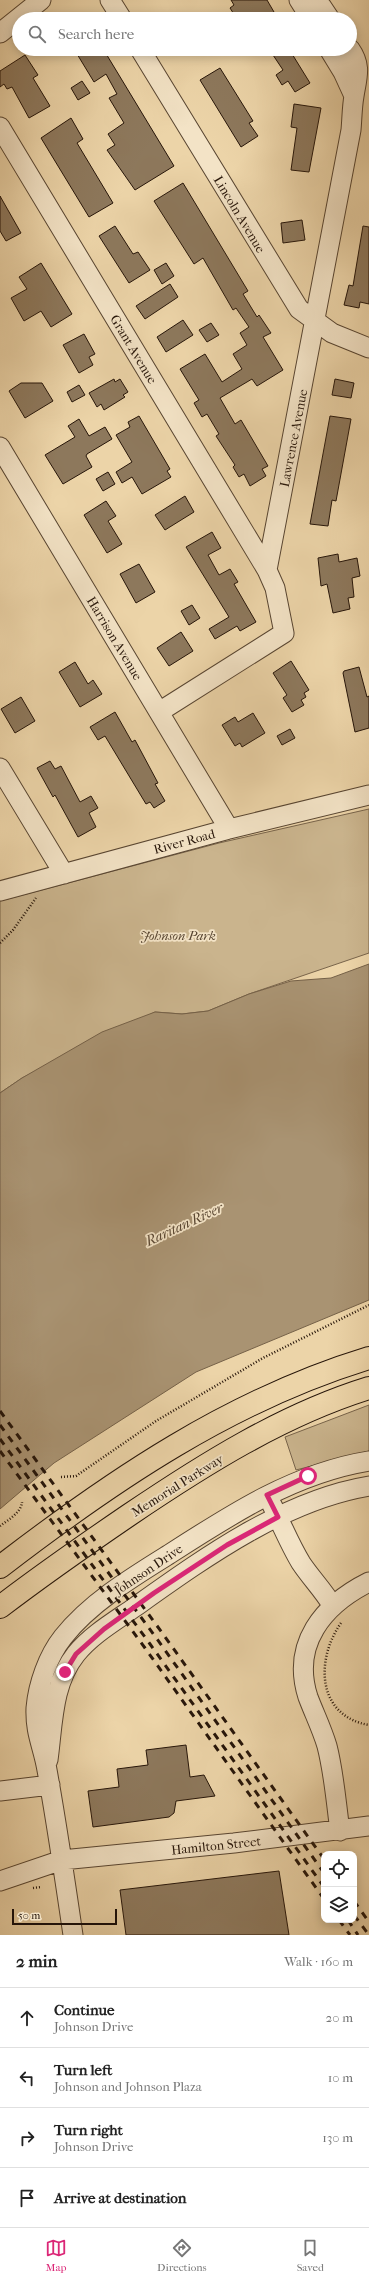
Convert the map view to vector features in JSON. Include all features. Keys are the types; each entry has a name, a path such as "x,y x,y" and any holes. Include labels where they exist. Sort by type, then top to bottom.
{"highway":[{"path":"0,1567 93,1498 135,1469 202,1429 272,1381 329,1358 369,1346"},
{"path":"202,1429 271,1394 319,1374 369,1358"},
{"name":"Memorial Parkway","path":"0,1607 121,1521 216,1459 259,1435 311,1410 369,1388"}],"street":[{"path":"26,12 41,0"},
{"path":"110,0 118,12"},
{"path":"299,0 307,12"},
{"path":"306,0 322,7 325,12"},
{"path":"0,33 12,23"},
{"name":"Lincoln Avenue","path":"144,56 299,309 332,333 369,348"},
{"name":"Lawrence Avenue","path":"333,56 343,72 354,96"},
{"name":"Lawrence Avenue","path":"267,570 351,130 354,96 359,76 355,56"},
{"name":"Grant Avenue","path":"0,127 267,570"},
{"name":"Harrison Avenue","path":"0,447 230,829"},
{"path":"159,712 284,634 276,588 267,570"},
{"path":"0,768 64,874"},
{"name":"River Road","path":"0,891 230,829 369,795"},
{"name":"Johnson Drive","path":"73,1935 48,1776 37,1735 36,1708 40,1684 48,1661 63,1637 90,1609 140,1572 267,1495 322,1471 369,1461"},
{"name":"Johnson Drive","path":"48,1776 57,1691 76,1654 104,1629 154,1593 227,1545 278,1517 318,1499 369,1486"},
{"path":"267,1495 300,1562 310,1576 323,1589 338,1613"},
{"path":"340,1830 326,1745 308,1696 303,1663 315,1627 338,1613 369,1582"},
{"path":"0,1791 48,1776"},
{"name":"Hamilton Street","path":"0,1881 62,1860 369,1826"}],"path":[{"path":"0,943 13,930 37,895"},
{"path":"61,1477 76,1476 156,1421 263,1358 369,1305"},
{"path":"0,1526 16,1513 21,1507 22,1502"},
{"path":"338,1613 335,1632 326,1654 324,1679 330,1701 343,1714 358,1724 369,1726"}],"green space":[{"name":"Johnson Park","path":"369,809 369,953 249,994 208,1011 182,1014 155,1012 22,1078 0,1093 0,901 219,843"},
{"path":"369,1405 369,1451 296,1470 285,1437"}],"water":[{"name":"Raritan River","path":"369,964 369,1300 196,1372 54,1463 0,1509 0,1093 22,1078 102,1032 155,1012 182,1014 208,1011 249,994 291,981 331,978"}],"building":[{"path":"231,0 267,0 274,12 233,12 230,8 234,5"},
{"path":"26,56 38,75 33,78 50,106 29,118 12,87 7,89 4,84 0,87 0,71"},
{"path":"78,56 107,56 174,166 135,190 107,150 115,145 108,134 124,123 109,98 117,94 106,74 94,82"},
{"path":"274,56 293,56 310,83 295,92 288,81 282,85 276,75 283,70"},
{"path":"220,68 253,121 249,123 258,136 241,147 200,80"},
{"path":"82,81 90,93 78,100 71,88"},
{"path":"294,104 321,108 309,172 291,170 297,128 291,127"},
{"path":"71,118 83,139 77,143 113,203 89,217 41,138"},
{"path":"183,183 248,291 243,294 257,317 259,315 271,333 263,337 283,370 257,386 252,379 220,398 235,424 241,420 268,466 262,469 266,476 250,486 244,474 239,477 233,467 235,465 216,436 219,434 207,414 202,417 194,403 199,400 180,369 205,354 222,382 242,369 233,354 247,345 240,333 249,327 236,308 233,310 203,258 194,264 154,201"},
{"path":"0,196 21,233 6,241 0,231"},
{"path":"302,220 305,240 283,243 281,223"},
{"path":"115,226 133,254 138,252 150,270 129,283 99,236"},
{"path":"363,226 369,227 369,304 360,302 359,308 344,305 349,285 353,286"},
{"path":"41,263 72,314 51,327 41,311 24,321 11,298 27,289 19,277"},
{"path":"166,263 174,276 162,284 154,270"},
{"path":"170,284 178,297 145,319 136,306"},
{"path":"183,320 193,335 166,352 157,337"},
{"path":"211,323 219,335 207,342 199,330"},
{"path":"84,334 95,354 89,357 93,365 79,373 63,345"},
{"path":"114,379 115,382 120,379 128,392 123,395 125,397 104,410 101,404 97,407 89,393"},
{"path":"335,379 354,383 351,398 332,395"},
{"path":"21,383 42,383 53,401 25,418 9,391"},
{"path":"79,385 85,395 72,402 67,392"},
{"path":"139,416 170,469 167,471 171,477 142,494 132,477 122,483 116,472 132,462 116,435 130,427 128,422"},
{"path":"330,416 351,419 336,501 332,500 328,526 310,524"},
{"path":"79,419 89,436 105,427 112,439 87,454 86,456 92,467 63,484 45,455 75,437 68,426"},
{"path":"108,472 115,484 103,491 96,479"},
{"path":"185,496 194,512 165,530 155,515"},
{"path":"106,501 116,516 108,521 122,544 107,553 84,515"},
{"path":"212,532 221,548 208,555 219,575 230,569 238,582 234,584 256,622 240,631 237,626 215,639 209,629 229,617 186,547"},
{"path":"338,554 339,562 357,558 360,576 352,578 354,597 348,598 350,609 333,613 327,584 321,586 318,558"},
{"path":"139,564 155,592 136,603 120,574"},
{"path":"192,605 200,618 189,625 181,611"},
{"path":"181,632 193,651 169,666 157,648"},
{"path":"291,661 309,690 304,693 306,697 301,700 304,705 292,712 283,698 287,695 273,673"},
{"path":"75,662 88,684 93,680 102,694 80,707 59,672"},
{"path":"359,667 367,697 369,696 369,728 355,732 343,673 344,671"},
{"path":"21,697 35,721 15,733 1,709"},
{"path":"115,712 132,742 135,740 158,783 155,784 165,801 154,808 150,802 146,804 105,736 98,740 90,727"},
{"path":"253,713 265,733 242,747 240,743 235,746 222,725 235,717 238,722"},
{"path":"290,729 295,738 282,745 277,736"},
{"path":"50,761 55,769 61,766 80,802 91,796 98,808 89,813 96,827 78,837 55,795 53,797 37,768"},
{"path":"186,1745 190,1777 204,1775 215,1796 176,1801 174,1813 169,1817 93,1827 88,1791 119,1787 117,1769 148,1765 146,1750"},
{"path":"279,1871 289,1935 126,1935 120,1890"}],"railway":[{"path":"0,1411 163,1634 321,1855"},
{"path":"0,1425 157,1639 321,1869"},
{"path":"0,1439 150,1644 321,1883"},
{"path":"0,1451 145,1648 321,1895"},
{"path":"357,1905 369,1922"},
{"path":"357,1919 369,1935"},
{"path":"341,1923 350,1935"},
{"path":"350,1923 358,1935"}],"route":[{"path":"65,1672 76,1654 104,1629 154,1593 227,1545 278,1517 267,1495 308,1476"}]}
